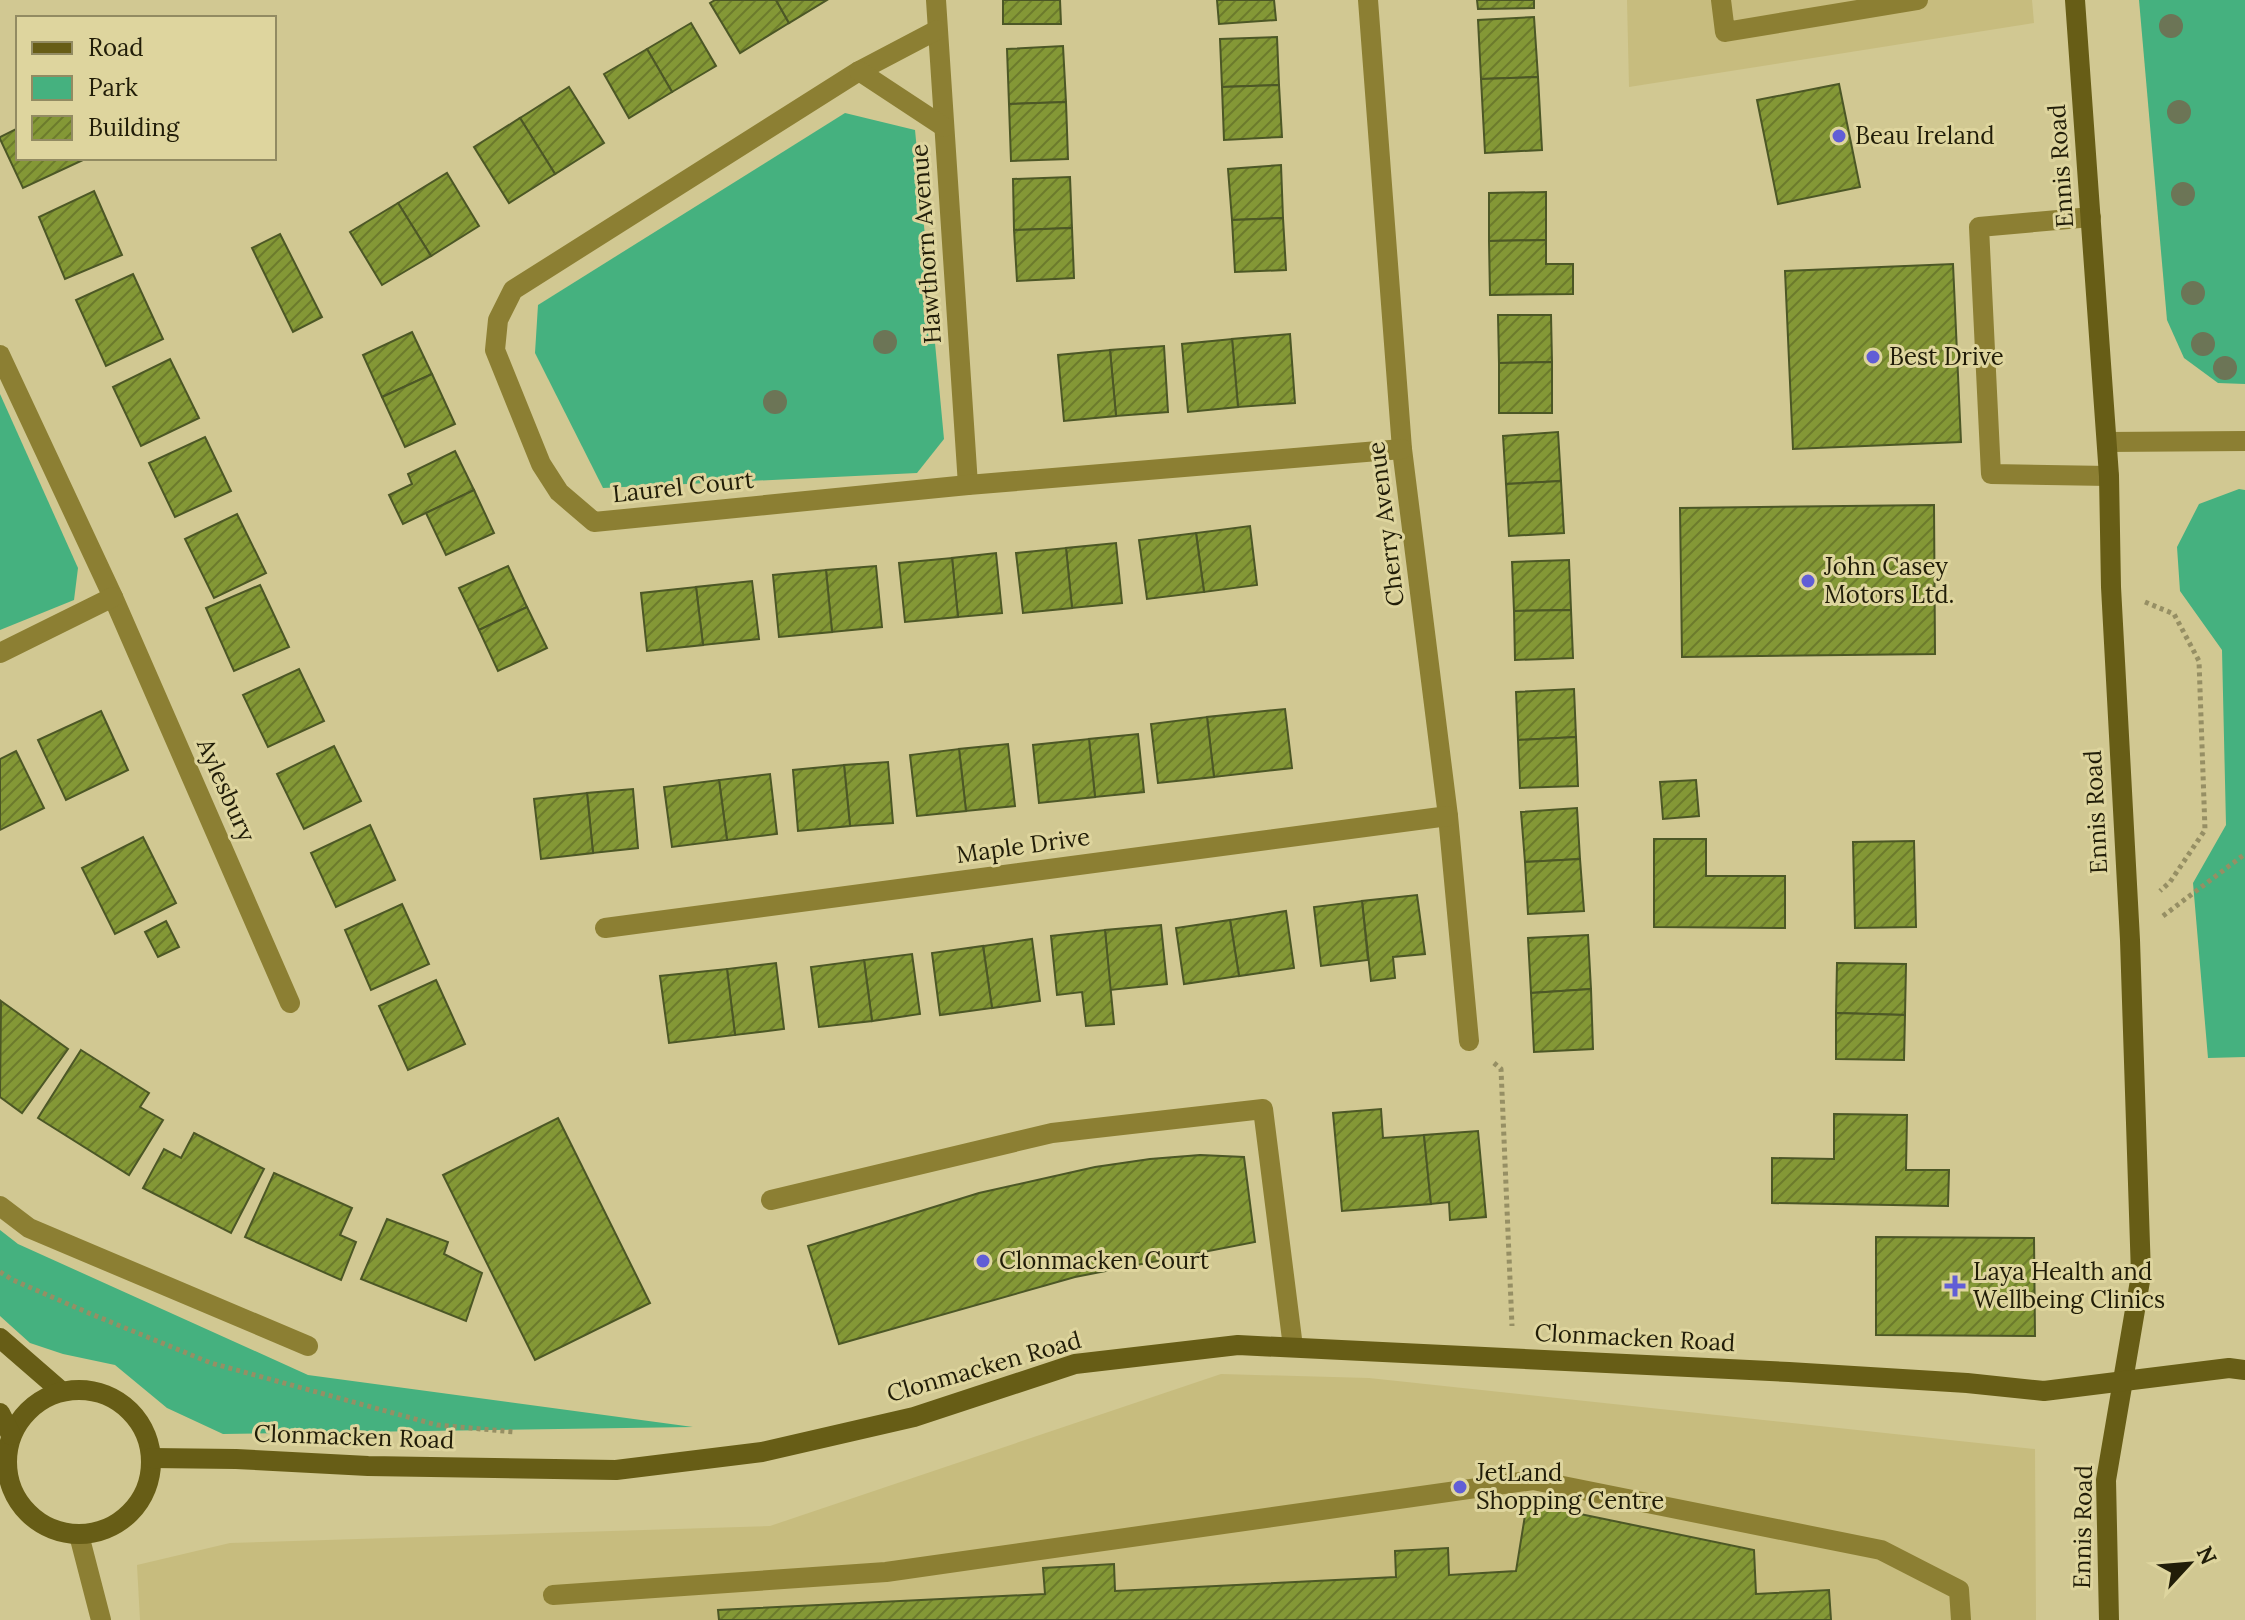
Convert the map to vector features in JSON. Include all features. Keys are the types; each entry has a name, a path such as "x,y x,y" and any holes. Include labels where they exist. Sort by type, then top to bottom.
{"street":[{"name":"Hawthorn Avenue","path":"936,0 968,485"},
{"name":"Cherry Avenue","path":"1368,0 1402,449 1448,816 1469,1041"},
{"path":"1721,0 1725,32 1910,1"},
{"name":"Ennis Road","path":"2075,0 2109,476 2111,587 2130,940 2141,1275 2106,1480 2109,1620"},
{"name":"Laurel Court","path":"937,30 859,71 513,290 498,320 495,350 541,464 559,492 594,522 968,485 1402,449"},
{"path":"859,71 944,127"},
{"path":"2091,217 1979,227 1991,474 2109,476"},
{"name":"Aylesbury","path":"0,355 113,597 290,1003"},
{"path":"2107,442 2245,441"},
{"path":"0,653 113,597"},
{"name":"Maple Drive","path":"605,928 1448,816"},
{"path":"771,1200 1052,1133 1263,1109 1293,1347"},
{"path":"0,1206 29,1228 308,1346"},
{"path":"0,1338 61,1391"},
{"name":"Clonmacken Road","path":"151,1458 616,1470 762,1452 914,1417 1075,1364 1238,1345 1789,1372 2044,1391 2229,1368 2245,1370"},
{"path":"93,1390 122,1403 143,1427 151,1458 149,1481 140,1502 123,1520 102,1531 79,1535 51,1530 28,1514 11,1491 3,1463 11,1435 31,1407 61,1391 93,1390"},
{"path":"0,1413 11,1435"},
{"path":"553,1595 886,1572 1533,1480 1881,1550 1959,1590 1961,1620"},
{"path":"79,1535 101,1620"}],"path":[{"path":"2111,587 2174,614 2199,661 2205,830 2170,882 2127,918"},
{"path":"2130,940 2245,854"},
{"path":"1469,1041 1501,1069 1513,1358"}],"shaded area":[{"path":"1627,0 2032,0 2034,23 1629,87"},
{"name":"JetLand Shopping Centre","path":"1221,1374 1369,1378 2035,1449 2036,1620 140,1620 137,1565 230,1543 770,1526"}],"green space":[{"path":"2139,0 2245,0 2245,384 2218,383 2184,358 2167,320"},
{"path":"845,113 915,130 944,439 917,473 603,488 535,353 538,305"},
{"path":"0,394 78,568 74,600 0,630"},
{"path":"2239,489 2245,490 2245,1057 2208,1058 2193,883 2226,825 2222,650 2180,591 2177,547 2199,504"},
{"path":"0,1230 18,1244 308,1375 693,1427 223,1434 167,1408 115,1365 30,1343 0,1316"}],"building":[{"path":"715,0 776,0 789,23 740,53 710,3"},
{"path":"776,0 827,0 789,23"},
{"path":"1003,0 1060,0 1061,24 1003,24"},
{"path":"1217,0 1274,0 1276,20 1219,24"},
{"path":"1477,0 1534,0 1534,8 1478,9"},
{"path":"1534,17 1538,77 1481,79 1478,20"},
{"path":"691,23 716,66 672,92 647,49"},
{"path":"1277,37 1279,85 1222,87 1220,39"},
{"path":"1063,46 1066,102 1009,104 1007,49"},
{"path":"647,49 672,92 629,118 604,74"},
{"path":"1538,77 1542,150 1485,153 1481,79"},
{"path":"1839,84 1860,187 1778,204 1757,100"},
{"path":"1279,85 1282,137 1224,140 1222,87"},
{"path":"569,87 604,143 555,174 520,118"},
{"path":"1066,102 1068,159 1011,161 1009,104"},
{"path":"520,118 555,174 509,203 474,147"},
{"path":"16,129 16,160 83,160 23,188 0,137"},
{"path":"1281,165 1283,218 1232,220 1228,169"},
{"path":"447,173 479,226 431,256 398,203"},
{"path":"1070,177 1072,228 1014,230 1013,179"},
{"path":"94,191 122,255 65,279 39,217"},
{"path":"1546,192 1546,240 1489,241 1489,193"},
{"path":"398,203 431,256 382,285 350,232"},
{"path":"1283,218 1286,270 1235,272 1232,220"},
{"path":"1072,228 1074,278 1017,281 1014,230"},
{"path":"280,234 322,317 293,332 252,248"},
{"path":"1546,240 1546,264 1573,264 1573,294 1490,295 1489,241"},
{"name":"Best Drive","path":"1953,264 1961,442 1793,449 1785,271"},
{"path":"133,274 163,339 106,366 76,300"},
{"path":"1498,315 1551,315 1552,362 1499,363"},
{"path":"412,332 432,374 382,397 363,355"},
{"path":"1290,334 1295,403 1238,407 1232,339"},
{"path":"1232,339 1238,407 1188,412 1182,344"},
{"path":"1164,346 1168,412 1116,416 1110,350"},
{"path":"1110,350 1116,416 1064,421 1058,355"},
{"path":"170,359 199,418 141,446 113,387"},
{"path":"1552,362 1552,413 1499,413 1499,363"},
{"path":"432,374 455,424 405,447 382,397"},
{"path":"1558,432 1561,481 1506,484 1503,436"},
{"path":"205,437 231,491 175,517 149,463"},
{"path":"455,451 474,490 403,524 389,495 412,484 408,474"},
{"path":"1561,481 1564,533 1509,536 1506,484"},
{"path":"474,490 494,533 446,555 426,513"},
{"name":"John Casey Motors Ltd.","path":"1934,505 1935,654 1682,657 1680,508"},
{"path":"237,514 266,573 214,598 185,539"},
{"path":"1250,526 1257,585 1204,592 1196,533"},
{"path":"1196,533 1204,592 1147,599 1139,540"},
{"path":"1116,543 1122,603 1072,608 1066,548"},
{"path":"1066,548 1072,608 1023,613 1016,553"},
{"path":"996,553 1002,613 958,617 952,558"},
{"path":"952,558 958,617 905,622 899,563"},
{"path":"1569,560 1571,610 1514,611 1512,562"},
{"path":"508,566 527,607 479,630 459,588"},
{"path":"876,566 882,627 832,632 826,570"},
{"path":"826,570 832,632 779,637 773,575"},
{"path":"752,581 759,639 703,645 696,587"},
{"path":"260,585 289,647 234,671 206,608"},
{"path":"696,587 703,645 647,651 641,593"},
{"path":"527,607 547,648 498,671 479,630"},
{"path":"1571,610 1573,658 1515,660 1514,611"},
{"path":"299,669 324,721 268,747 243,695"},
{"path":"1574,689 1576,737 1518,740 1516,692"},
{"path":"1285,709 1292,768 1214,777 1207,717"},
{"path":"101,711 128,770 66,800 38,740"},
{"path":"1207,717 1214,777 1158,783 1151,724"},
{"path":"1138,734 1144,792 1095,797 1089,739"},
{"path":"1576,737 1578,786 1520,788 1518,740"},
{"path":"1089,739 1095,797 1039,803 1033,745"},
{"path":"1008,744 1015,806 966,811 959,749"},
{"path":"334,746 361,801 304,829 277,774"},
{"path":"959,749 966,811 917,816 910,755"},
{"path":"16,751 44,808 0,830 0,759"},
{"path":"888,762 893,823 850,826 844,765"},
{"path":"844,765 850,826 798,831 793,770"},
{"path":"770,774 777,834 727,840 719,780"},
{"path":"719,780 727,840 672,847 664,787"},
{"path":"1696,780 1699,816 1663,819 1660,782"},
{"path":"633,789 638,848 593,853 587,793"},
{"path":"587,793 593,853 541,859 534,799"},
{"path":"1577,808 1580,859 1525,862 1521,812"},
{"path":"370,825 395,880 336,907 311,853"},
{"path":"143,837 176,903 115,934 82,868"},
{"path":"1654,839 1706,839 1706,876 1785,876 1785,928 1654,927"},
{"path":"1914,841 1916,927 1855,928 1853,842"},
{"path":"1580,859 1584,911 1528,914 1525,862"},
{"path":"1417,895 1425,954 1393,957 1395,978 1371,981 1362,901"},
{"path":"1362,901 1368,960 1321,966 1314,907"},
{"path":"402,904 429,964 371,990 345,930"},
{"path":"1286,911 1294,968 1239,976 1230,920"},
{"path":"1230,920 1239,976 1184,984 1176,928"},
{"path":"166,921 179,947 158,957 145,932"},
{"path":"1161,925 1167,984 1110,990 1105,930"},
{"path":"1105,930 1114,1024 1086,1026 1082,992 1057,995 1051,936"},
{"path":"1588,935 1591,989 1531,993 1528,938"},
{"path":"1032,939 1040,1001 992,1008 983,946"},
{"path":"983,946 992,1008 940,1015 932,953"},
{"path":"912,954 920,1014 872,1021 864,960"},
{"path":"864,960 872,1021 819,1027 811,967"},
{"path":"776,963 784,1029 735,1035 727,969"},
{"path":"1837,963 1906,964 1905,1015 1836,1013"},
{"path":"727,969 735,1035 669,1043 660,976"},
{"path":"436,980 465,1044 408,1070 379,1006"},
{"path":"1591,989 1593,1049 1534,1052 1531,993"},
{"path":"1,1001 68,1049 22,1113 0,1097"},
{"path":"1836,1013 1905,1015 1904,1060 1836,1059"},
{"path":"81,1050 149,1093 140,1107 163,1120 129,1175 38,1118"},
{"path":"1381,1109 1383,1138 1424,1135 1431,1204 1342,1211 1333,1113"},
{"path":"1834,1114 1907,1115 1906,1170 1949,1170 1948,1206 1772,1203 1772,1158 1834,1159"},
{"path":"558,1118 650,1303 535,1360 443,1175"},
{"path":"1478,1131 1486,1217 1450,1220 1449,1202 1431,1204 1424,1135"},
{"path":"194,1133 264,1169 231,1233 143,1188 164,1149 181,1158"},
{"name":"Clonmacken Court","path":"1200,1155 1244,1157 1255,1242 1075,1277 839,1344 808,1246 979,1193 1095,1167"},
{"path":"274,1173 352,1208 340,1235 356,1242 341,1280 245,1237"},
{"path":"387,1219 448,1242 444,1254 482,1273 466,1321 361,1279"},
{"name":"Laya Health and Wellbeing Clinics","path":"1876,1237 2034,1238 2035,1336 1876,1335"},
{"path":"1527,1503 1754,1550 1756,1594 1829,1590 1831,1620 719,1620 718,1610 1045,1594 1043,1568 1114,1564 1115,1591 1396,1577 1395,1551 1448,1548 1449,1575 1516,1571"}],"place":[{"name":"Beau Ireland","path":"1839,136"},
{"name":"Best Drive","path":"1873,357"},
{"name":"John Casey Motors Ltd.","path":"1808,581"},
{"name":"Clonmacken Court","path":"983,1261"},
{"name":"Laya Health and Wellbeing Clinics","path":"1955,1286"},
{"name":"JetLand Shopping Centre","path":"1460,1487"}]}
